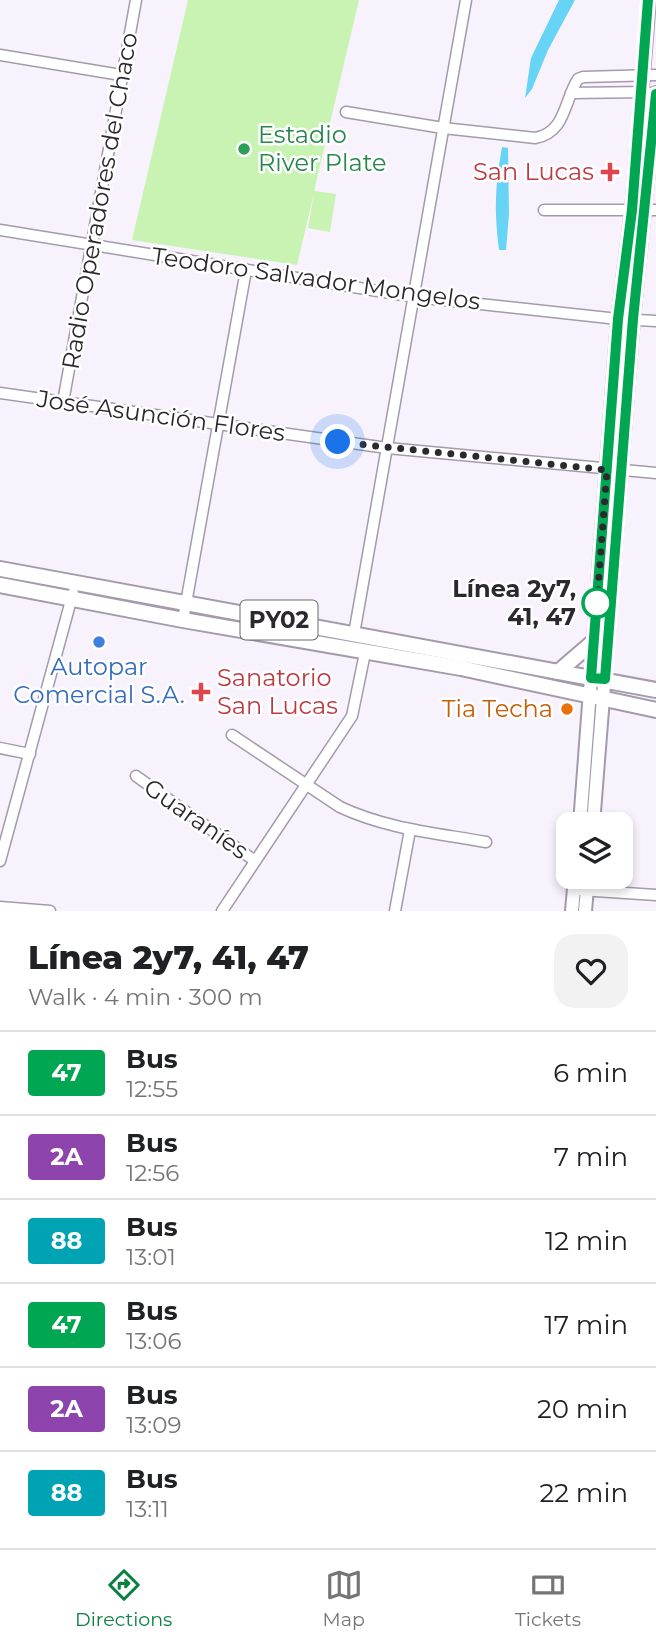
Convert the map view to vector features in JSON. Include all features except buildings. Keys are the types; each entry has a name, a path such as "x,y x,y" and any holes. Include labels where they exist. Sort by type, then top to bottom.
{"highway":[{"name":"PY02","path":"0,569 558,671 656,710"},
{"name":"PY02","path":"0,585 365,653 597,687 656,690"},
{"path":"558,671 594,641"}],"main road":[{"path":"593,812 597,687 594,641 618,319 644,210 642,92 649,75 649,0"},
{"path":"581,812 621,471 656,92"},
{"path":"572,911 578,889"},
{"path":"580,889 585,911"}],"street":[{"name":"Radio Operadores del Chaco","path":"63,402 136,0"},
{"path":"354,634 466,0"},
{"path":"0,55 121,75"},
{"path":"346,113 443,128 527,138 542,137 551,133 560,122 571,93 578,79 583,76 649,75"},
{"path":"571,93 656,92"},
{"path":"544,210 644,210"},
{"name":"Teodoro Salvador Mongelos","path":"0,230 415,297 656,321"},
{"path":"183,620 246,270"},
{"name":"José Asunción Flores","path":"0,393 387,448 656,474"},
{"path":"0,861 76,583"},
{"path":"222,911 352,716 365,653"},
{"path":"232,736 340,807 355,814 410,830 486,842"},
{"path":"0,748 30,754"},
{"name":"Guaraníes","path":"136,776 255,861"},
{"path":"395,911 410,830"},
{"path":"605,889 656,895"},
{"path":"0,907 50,911"}],"green space":[{"path":"188,0 359,0 314,191 336,194 330,232 308,228 314,193 297,265 132,240"}],"water":[{"path":"559,0 575,0 548,50 532,89 525,98 531,58"},
{"path":"502,147 508,148 509,214 506,250 499,250 496,223"}],"bus line":[{"name":"47","path":"648,0 632,210 618,319 591,678 605,679 633,319 656,94"}],"place":[{"name":"Estadio River Plate","path":"244,149"},
{"name":"San Lucas","path":"610,172"},
{"name":"Línea 2y7, 41, 47","path":"597,603"},
{"name":"Autopar Comercial S.A.","path":"99,642"},
{"name":"Sanatorio San Lucas","path":"201,692"},
{"name":"Tia Techa","path":"567,709"}],"route":[{"path":"338,442 607,470 596,615 597,603"}]}
